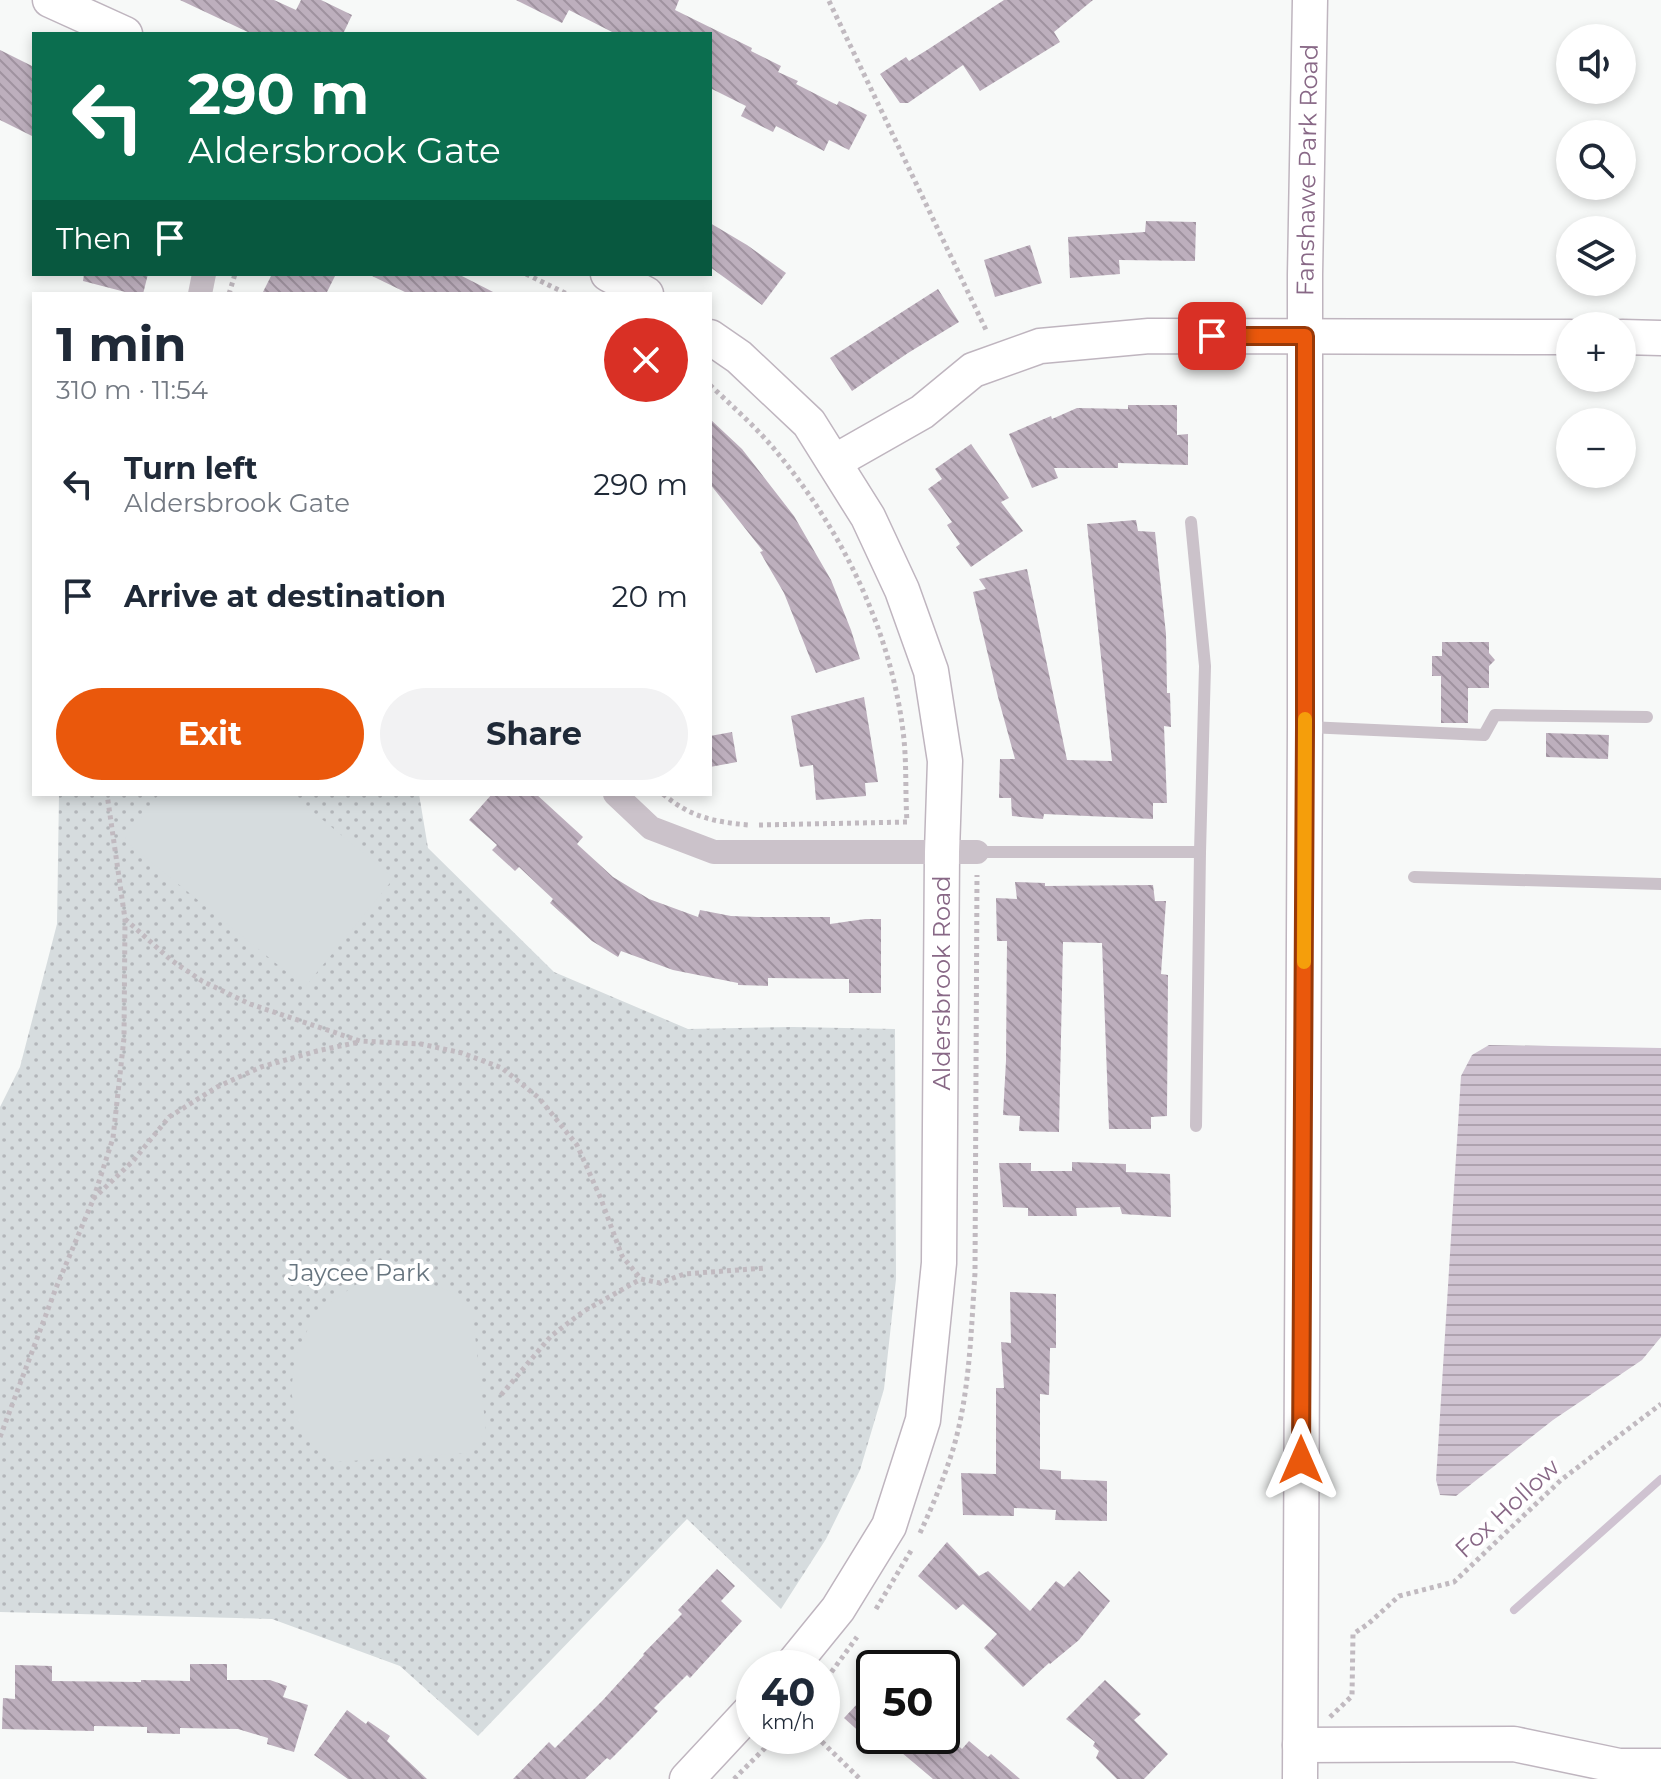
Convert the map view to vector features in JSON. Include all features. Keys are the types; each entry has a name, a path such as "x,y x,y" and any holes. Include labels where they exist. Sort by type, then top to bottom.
{"street":[{"path":"50,0 121,32"},
{"name":"Fanshawe Park Road","path":"1300,1779 1305,336 1310,0"},
{"path":"612,276 642,292"},
{"path":"834,462 922,412 973,370 1040,346 1149,336 1556,337"},
{"name":"Aldersbrook Road","path":"712,338 739,357 809,423 868,517 902,590 931,671 945,761 939,1263 923,1420 889,1526 838,1609 805,1650"},
{"path":"617,796 651,828 714,852 977,852"},
{"path":"687,1779 736,1726"},
{"path":"1300,1745 1514,1744 1619,1766 1661,1766"},
{"path":"1557,1779 1619,1766"}],"lane":[{"path":"1191,522 1205,666 1196,1126"},
{"path":"1305,727 1484,735 1495,715 1647,717"},
{"path":"977,852 1200,852"},
{"path":"1414,877 1661,884"}],"path":[{"path":"829,1 987,332"},
{"path":"530,276 563,292"},
{"path":"665,796 677,806 710,821 748,825 907,822 903,731 893,681 878,628 859,583 807,490 773,447 712,387"},
{"path":"0,1437 93,1200 113,1138 124,1038 125,919 107,796"},
{"path":"975,1273 977,852"},
{"path":"125,919 171,960 202,981 250,1004 360,1041 421,1044 462,1053 502,1068 539,1098 577,1145 622,1256 641,1279 660,1283 684,1274 765,1268"},
{"path":"93,1200 133,1161 169,1117 217,1087 261,1067 360,1041"},
{"path":"501,1395 551,1336 584,1311 641,1279"},
{"name":"Fox Hollow","path":"1300,1745 1352,1696 1353,1634 1399,1596 1454,1582 1561,1480 1661,1404"},
{"path":"734,1779 759,1754"},
{"path":"834,1754 860,1779"}],"green space":[{"name":"Jaycee Park","path":"59,796 419,796 428,848 554,972 688,1029 895,1029 896,1279 884,1389 860,1470 826,1539 781,1609 687,1519 478,1736 400,1666 272,1619 0,1612 0,1107 20,1067 57,924"},
{"path":"157,796 293,796 394,878 305,987 124,840"},
{"path":"392,1278 423,1281 455,1293 472,1309 486,1430 470,1453 336,1462 315,1449 297,1420 291,1391 295,1359 309,1326 332,1301 357,1284"}],"shaded area":[{"path":"1489,1045 1661,1048 1661,1337 1642,1360 1553,1420 1456,1496 1440,1495 1436,1480 1461,1076 1472,1055"}],"building":[{"path":"180,0 274,0 296,10 301,0 321,0 352,15 344,32 248,32"},
{"path":"516,0 679,0 675,10 752,48 751,51 781,66 778,72 798,81 796,84 837,105 839,101 867,115 849,150 829,140 824,151 776,126 773,132 741,116 746,106 712,89 712,32 612,32 569,10 562,23"},
{"path":"1004,0 1093,0 1054,32 1060,42 980,91 963,65 908,103 900,103 880,74 906,57 909,61"},
{"path":"0,50 32,66 32,136 0,120"},
{"path":"1146,221 1196,222 1195,261 1119,260 1120,274 1070,278 1068,237 1145,232"},
{"path":"712,224 786,273 762,305 712,268"},
{"path":"1030,245 1042,283 995,297 984,260"},
{"path":"84,276 148,276 144,292 125,292 83,281"},
{"path":"271,276 335,276 327,292 263,292"},
{"path":"372,276 462,276 493,292 405,292"},
{"path":"938,289 959,322 852,391 830,358"},
{"path":"1128,405 1177,405 1177,435 1188,434 1188,465 1118,463 1118,468 1054,468 1058,478 1032,488 1009,434 1077,408 1128,409"},
{"path":"712,421 742,449 794,516 831,580 860,659 816,673 784,593 760,552 763,551 712,487"},
{"path":"971,444 1009,498 1001,502 1023,531 971,567 956,547 960,544 947,525 952,522 928,489 942,479 935,469"},
{"path":"1136,520 1138,531 1155,532 1166,634 1167,693 1170,693 1171,727 1164,726 1167,803 1153,803 1153,819 1044,814 1043,819 1012,816 1011,798 999,798 1000,759 1015,759 973,592 986,589 979,579 1027,569 1067,760 1112,761 1087,524"},
{"path":"1442,642 1489,642 1489,653 1495,660 1489,666 1489,688 1468,688 1468,723 1441,723 1441,676 1432,676 1432,656 1442,656"},
{"path":"864,697 878,782 865,783 866,796 816,800 813,765 800,767 791,716"},
{"path":"732,732 737,762 712,767 712,736"},
{"path":"1546,733 1609,735 1608,759 1546,757"},
{"path":"490,796 538,796 583,837 577,844 613,877 649,899 698,917 700,910 731,916 830,917 830,924 881,919 881,993 849,993 849,979 768,978 768,986 738,985 673,970 621,951 618,957 592,941 550,903 553,899 519,867 515,871 492,850 497,845 469,820"},
{"path":"1015,882 1045,883 1045,886 1153,885 1155,901 1166,901 1161,974 1168,975 1167,1116 1151,1117 1151,1129 1109,1129 1102,943 1063,942 1059,1132 1019,1131 1020,1116 1003,1115 1007,941 997,941 996,898 1017,899"},
{"path":"1072,1162 1126,1164 1126,1172 1170,1174 1171,1217 1122,1214 1120,1207 1076,1208 1077,1216 1028,1216 1028,1208 1003,1207 999,1163 1031,1163 1031,1171 1072,1171"},
{"path":"1010,1292 1056,1294 1056,1348 1050,1348 1049,1395 1040,1394 1040,1469 1061,1471 1061,1479 1107,1481 1107,1521 1055,1520 1056,1510 1014,1508 1014,1516 963,1515 961,1473 996,1474 996,1388 1004,1388 1001,1342 1011,1343"},
{"path":"947,1542 979,1576 988,1571 1030,1611 1056,1581 1064,1587 1079,1571 1110,1601 1079,1640 1023,1687 984,1648 997,1634 963,1604 956,1610 918,1576"},
{"path":"717,1569 735,1586 721,1601 742,1621 690,1678 687,1675 654,1708 658,1711 636,1734 585,1779 513,1779 549,1742 555,1748 603,1700 682,1614 678,1610"},
{"path":"190,1664 227,1664 227,1680 270,1680 287,1686 283,1697 308,1705 294,1752 267,1744 268,1738 238,1729 180,1728 180,1734 147,1733 147,1727 94,1726 94,1731 2,1729 3,1698 15,1699 15,1665 52,1666 52,1681 141,1682 190,1681"},
{"path":"1105,1680 1141,1714 1134,1720 1168,1754 1144,1779 1117,1779 1096,1758 1099,1751 1093,1746 1095,1742 1066,1719"},
{"path":"856,1705 856,1729 844,1718"},
{"path":"347,1710 390,1736 387,1741 427,1779 348,1779 314,1755"},
{"path":"969,1741 988,1757 991,1754 1020,1779 933,1779 903,1754 960,1754 960,1747 962,1749"}],"waterway":[{"path":"1514,1610 1661,1479"}],"slow traffic":[{"path":"1304,962 1305,719"}],"route":[{"path":"1212,336 1305,336 1301,1460"}]}
